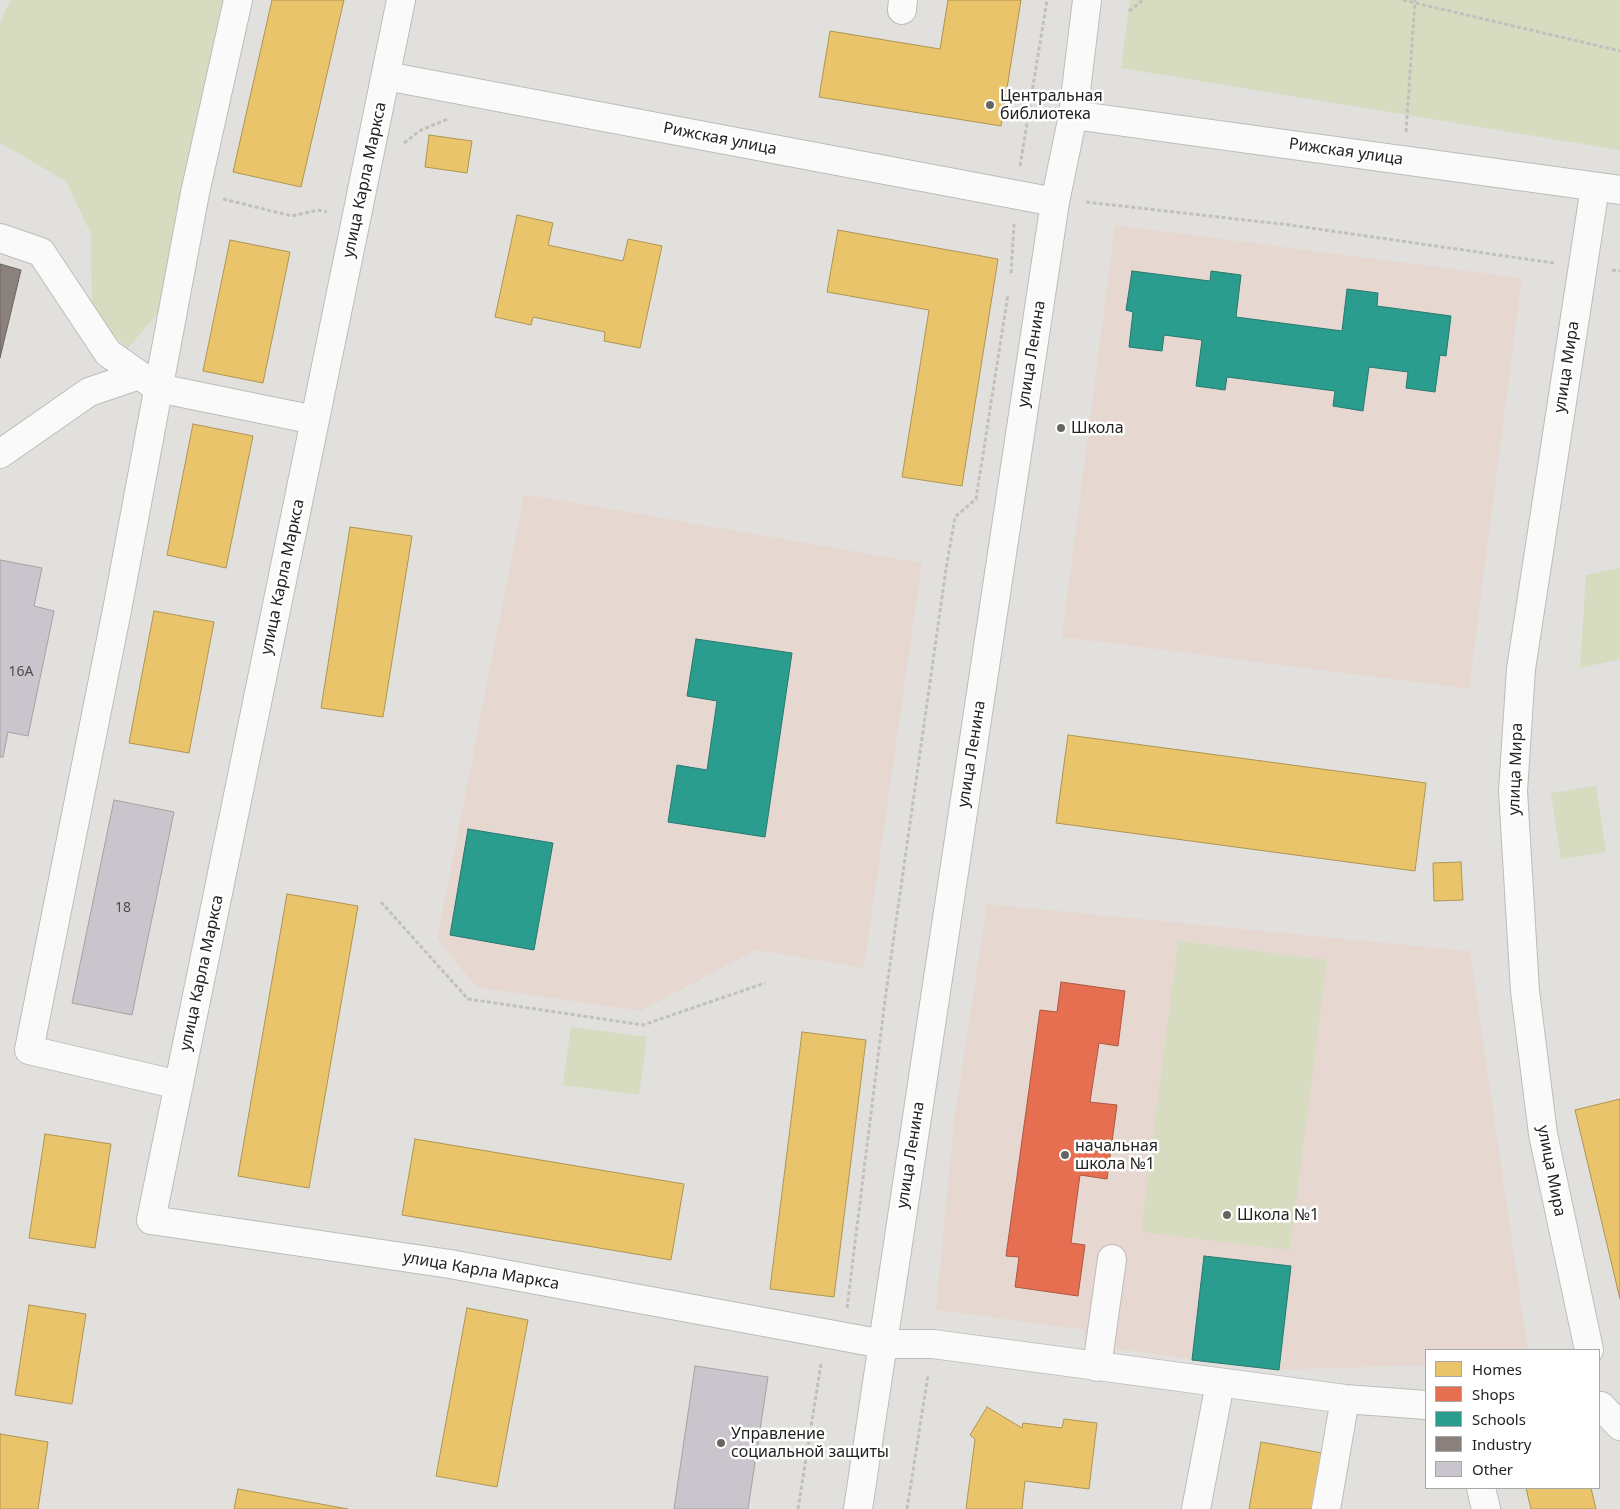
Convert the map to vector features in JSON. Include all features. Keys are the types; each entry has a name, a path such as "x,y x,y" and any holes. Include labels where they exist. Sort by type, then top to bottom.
{"street":[{"path":"179,1085 29,1050 117,610 148,382 195,192 238,0"},
{"name":"улица Карла Маркса","path":"401,0 151,1220 450,1264 882,1344 933,1344 1097,1368 1345,1399 1425,1406"},
{"name":"улица Ленина","path":"858,1509 1055,202 1072,114 1086,0"},
{"name":"Рижская улица","path":"386,76 1055,202"},
{"name":"Рижская улица","path":"1072,114 1608,188"},
{"name":"улица Мира","path":"1589,1349 1543,1134 1525,991 1513,791 1520,669 1582,267 1608,188"},
{"path":"0,238 41,252 108,354 148,382 315,420"},
{"path":"0,454 89,392 148,382"},
{"path":"1097,1368 1112,1259"},
{"path":"1196,1509 1220,1383"},
{"path":"1326,1509 1345,1399"},
{"path":"1600,1404 1620,1426"},
{"path":"1481,1489 1486,1509"}],"path":[{"path":"1010,281 1016,195 1047,0"},
{"path":"1129,11 1143,0"},
{"path":"1403,0 1620,51"},
{"path":"1404,160 1415,2"},
{"path":"366,174 421,130 451,118"},
{"path":"195,192 292,216 318,210 357,218"},
{"path":"1086,202 1290,225 1620,271"},
{"path":"1004,224 1014,225"},
{"path":"798,1509 826,1334 848,1306 885,1000 947,560 955,517 976,499 1008,290"},
{"path":"382,902 468,999 643,1025 764,983"},
{"path":"907,1509 933,1344"}],"shaded area":[{"path":"1115,225 1522,278 1469,689 1062,637"},
{"path":"524,494 922,563 864,968 756,950 641,1011 476,987 437,939"},
{"name":"Школа №1","path":"987,904 1470,951 1528,1349 1425,1349 1425,1365 1279,1370 1101,1347 1084,1343 1085,1330 936,1310 954,1120"}],"green space":[{"path":"10,0 228,0 164,306 128,348 92,316 91,234 66,181 0,143 0,23"},
{"path":"1130,0 1620,0 1620,150 1121,68"},
{"path":"1620,568 1620,659 1580,668 1586,575"},
{"path":"1596,786 1606,852 1561,859 1551,793"},
{"path":"1178,941 1327,960 1290,1250 1141,1232"},
{"path":"571,1027 647,1037 639,1095 563,1085"}],"building: Homes":[{"path":"272,0 344,0 301,187 233,172"},
{"path":"948,0 1021,0 1001,126 819,97 830,31 940,49"},
{"path":"429,135 472,141 467,173 425,167"},
{"path":"517,215 553,223 548,245 623,261 628,239 662,246 640,348 604,341 605,332 533,317 531,325 495,317"},
{"path":"838,230 998,259 962,486 902,477 929,310 827,292"},
{"path":"230,240 290,252 263,383 203,371"},
{"path":"193,424 253,436 226,568 167,555"},
{"path":"350,527 412,536 383,717 321,708"},
{"path":"154,611 214,622 189,753 129,743"},
{"path":"1068,735 1426,783 1415,871 1056,823"},
{"path":"1461,862 1463,900 1434,901 1433,863"},
{"path":"287,894 358,906 309,1188 238,1176"},
{"path":"802,1032 866,1040 834,1297 770,1289"},
{"path":"1620,1099 1620,1299 1575,1110"},
{"path":"45,1134 111,1144 95,1248 29,1238"},
{"path":"415,1139 684,1184 671,1260 402,1215"},
{"path":"29,1305 86,1314 72,1404 15,1395"},
{"path":"467,1308 528,1320 497,1487 436,1476"},
{"path":"987,1407 1022,1428 1023,1423 1062,1428 1064,1419 1097,1423 1089,1489 1025,1481 1022,1509 966,1509 975,1439 970,1435"},
{"path":"0,1434 48,1442 38,1509 0,1509"},
{"path":"1261,1442 1322,1453 1312,1509 1249,1509"},
{"path":"238,1489 348,1509 234,1509"},
{"path":"1526,1489 1591,1489 1596,1509 1531,1509"}],"building: Shops":[{"name":"начальная школа №1","path":"1061,982 1125,991 1118,1046 1099,1043 1090,1102 1117,1105 1107,1179 1080,1175 1071,1243 1085,1245 1078,1296 1015,1287 1019,1257 1006,1256 1040,1010 1057,1012"}],"building: Schools":[{"path":"1132,271 1210,281 1211,271 1241,275 1236,317 1342,331 1347,289 1378,293 1377,306 1451,316 1446,356 1440,355 1435,392 1406,388 1408,372 1369,367 1363,411 1333,406 1335,391 1227,377 1225,390 1196,386 1202,340 1164,335 1162,351 1129,347 1133,312 1126,310"},
{"path":"696,639 792,653 765,837 668,822 677,765 707,770 717,701 687,696"},
{"path":"468,829 553,843 534,950 450,935"},
{"path":"1204,1256 1291,1266 1279,1370 1192,1360"}],"building: Industry":[{"path":"0,264 21,270 0,358"}],"building: Other":[{"path":"0,560 42,568 34,606 54,611 28,736 8,732 3,757 0,757"},
{"path":"114,800 174,812 132,1015 72,1003"},
{"name":"Управление социальной защиты","path":"695,1366 768,1377 748,1509 674,1509"}],"place":[{"name":"Центральная библиотека","path":"990,105"},
{"name":"Школа","path":"1061,428"},
{"name":"начальная школа №1","path":"1065,1155"},
{"name":"Школа №1","path":"1227,1215"},
{"name":"Управление социальной защиты","path":"721,1443"}]}
